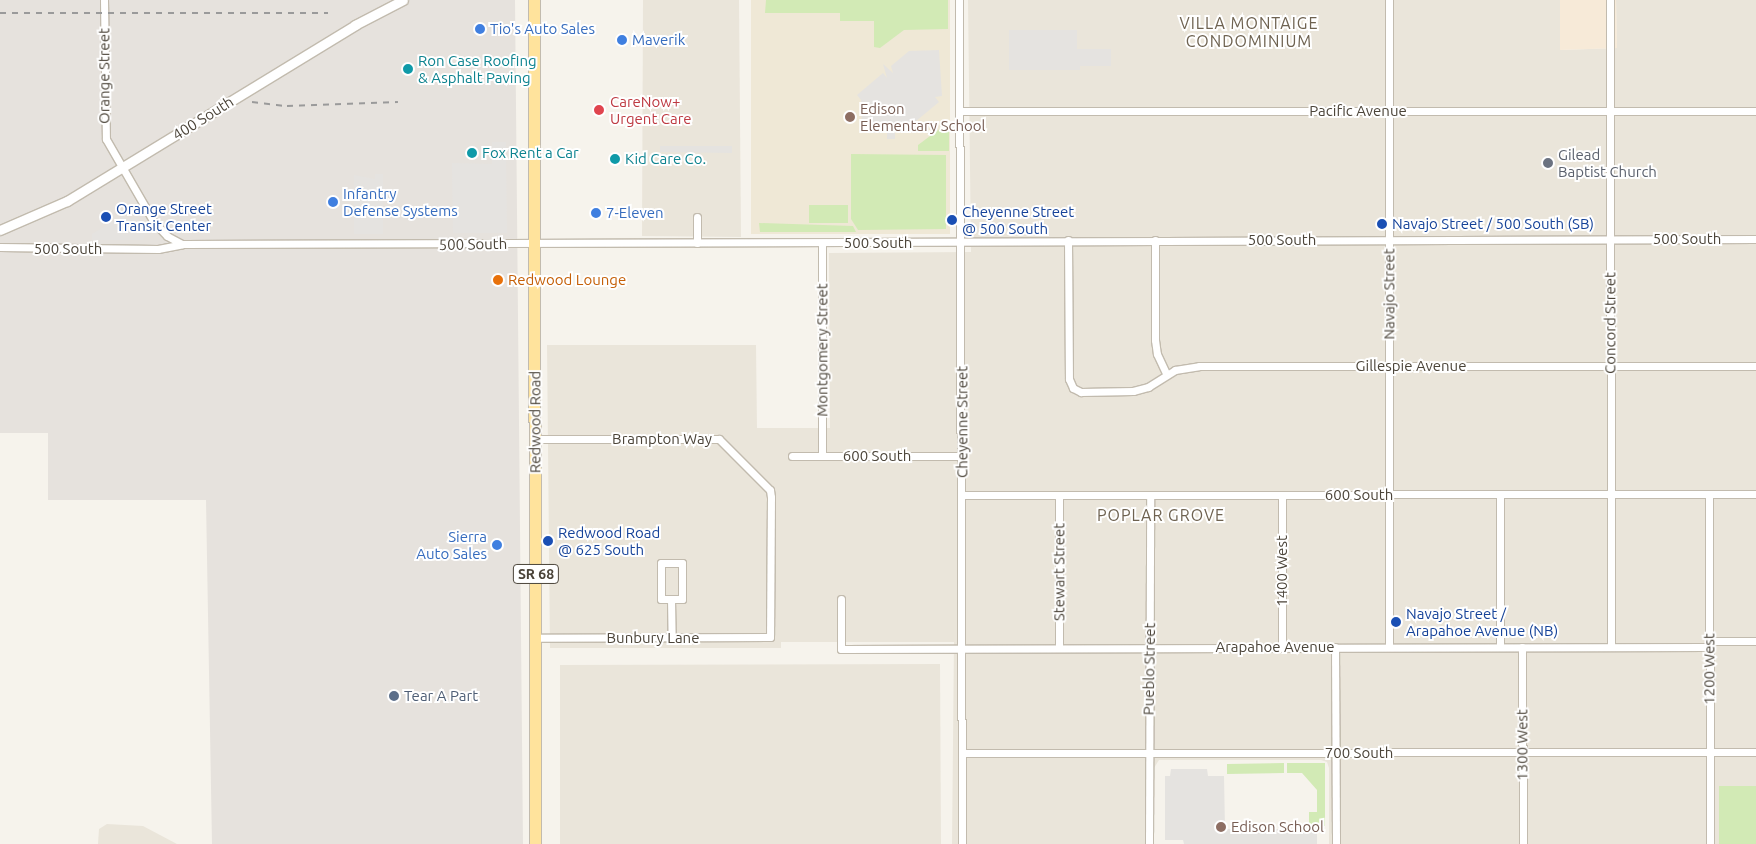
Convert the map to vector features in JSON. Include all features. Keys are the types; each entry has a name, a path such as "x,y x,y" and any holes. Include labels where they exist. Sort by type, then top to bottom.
{"main road":[{"name":"Redwood Road","path":"534,0 535,844"}],"street":[{"name":"Orange Street","path":"104,0 104,132 121,169 159,229 183,244"},
{"name":"400 South","path":"0,230 57,207 364,20 403,0"},
{"name":"Cheyenne Street","path":"959,0 962,844"},
{"name":"Navajo Street","path":"1389,0 1389,647"},
{"name":"Concord Street","path":"1610,0 1610,647"},
{"name":"Pacific Avenue","path":"960,111 1756,110"},
{"path":"697,218 697,243"},
{"name":"500 South","path":"0,247 158,249 183,244 1756,239"},
{"name":"Gillespie Avenue","path":"1068,240 1069,379 1073,388 1081,392 1133,390 1148,387 1181,368 1199,366 1756,366"},
{"path":"1155,240 1155,340 1157,354 1167,375"},
{"name":"Montgomery Street","path":"822,243 822,456"},
{"name":"Brampton Way","path":"534,439 719,439 770,490 770,637"},
{"name":"600 South","path":"792,456 962,456"},
{"path":"1500,494 1500,647"},
{"name":"1200 West","path":"1708,494 1710,844"},
{"name":"600 South","path":"962,495 1756,494"},
{"name":"Stewart Street","path":"1059,495 1059,648"},
{"name":"Pueblo Street","path":"1149,844 1150,495"},
{"name":"1400 West","path":"1282,495 1282,648"},
{"path":"661,563 682,563 682,599 672,599 661,599 661,563"},
{"path":"672,599 672,638"},
{"name":"Arapahoe Avenue","path":"841,599 841,650 962,648 1610,647 1756,641"},
{"name":"Bunbury Lane","path":"536,638 770,637"},
{"path":"1335,647 1336,844"},
{"name":"1300 West","path":"1522,647 1522,844"},
{"name":"700 South","path":"962,753 1756,752"}],"shaded area":[{"path":"0,0 515,0 523,844 212,844 206,500 48,500 48,433 0,433"},
{"path":"643,0 739,0 741,237 642,236"},
{"name":"Edison Elementary School","path":"751,0 950,0 950,234 751,234"},
{"path":"968,0 1560,0 1561,50 1617,48 1616,0 1756,0 1756,844 1329,844 1329,768 1327,762 1321,760 1159,760 1154,768 1154,844 952,844 954,642 781,642 781,648 550,648 547,345 756,345 757,428 830,428 829,253 971,252"},
{"path":"1560,0 1616,0 1617,48 1560,50"},
{"path":"1009,30 1077,30 1077,49 1111,49 1111,66 1080,66 1080,70 1009,70"},
{"path":"939,50 942,96 935,97 939,102 904,131 899,126 895,127 895,139 887,139 887,126 884,126 883,133 862,133 861,100 857,95 883,73 887,78 883,64 893,73 891,66 909,51"},
{"path":"492,142 506,142 507,233 453,233 452,163 492,164"},
{"path":"660,146 732,146 732,153 660,152"},
{"path":"375,174 383,174 383,234 354,234 354,175 375,179"},
{"path":"124,215 126,219 138,218 146,233 143,240 92,240 92,234"},
{"path":"940,664 941,844 560,844 560,665"},
{"path":"1171,769 1207,769 1208,776 1224,776 1225,829 1317,829 1317,844 1184,844 1183,840 1165,840 1165,776 1170,776"},
{"path":"107,824 143,826 177,844 98,844 99,829"}],"green space":[{"path":"766,0 948,0 948,29 904,30 880,48 874,47 874,21 840,21 840,13 765,13"},
{"path":"949,122 949,151 918,151 918,145"},
{"path":"851,154 946,155 946,229 858,230 851,219"},
{"path":"809,205 848,205 848,223 809,223"},
{"path":"759,223 853,226 856,232 760,232"},
{"path":"1284,763 1284,773 1227,774 1227,764"},
{"path":"1287,763 1325,763 1325,826 1309,826 1309,812 1317,812 1317,790 1302,773 1287,773"},
{"path":"1719,786 1756,786 1756,844 1719,844"}],"railway":[{"path":"0,13 328,13"},
{"path":"252,102 287,106 398,102"}],"place":[{"name":"Tio's Auto Sales","path":"480,29"},
{"name":"Maverik","path":"622,40"},
{"name":"Ron Case Roofing & Asphalt Paving","path":"408,69"},
{"name":"CareNow+ Urgent Care","path":"599,110"},
{"name":"Edison Elementary School","path":"850,117"},
{"name":"Fox Rent a Car","path":"472,153"},
{"name":"Kid Care Co.","path":"615,159"},
{"name":"Gilead Baptist Church","path":"1548,163"},
{"name":"Infantry Defense Systems","path":"333,202"},
{"name":"7-Eleven","path":"596,213"},
{"name":"Orange Street Transit Center","path":"106,217"},
{"name":"Cheyenne Street @ 500 South","path":"952,220"},
{"name":"Navajo Street / 500 South (SB)","path":"1382,224"},
{"name":"Redwood Lounge","path":"498,280"},
{"name":"Redwood Road @ 625 South","path":"548,541"},
{"name":"Sierra Auto Sales","path":"497,545"},
{"name":"Navajo Street / Arapahoe Avenue (NB)","path":"1396,622"},
{"name":"Tear A Part","path":"394,696"},
{"name":"Edison School","path":"1221,827"}],"district":[{"name":"VILLA MONTAIGE CONDOMINIUM","path":"1249,32"},
{"name":"POPLAR GROVE","path":"1161,515"}]}
